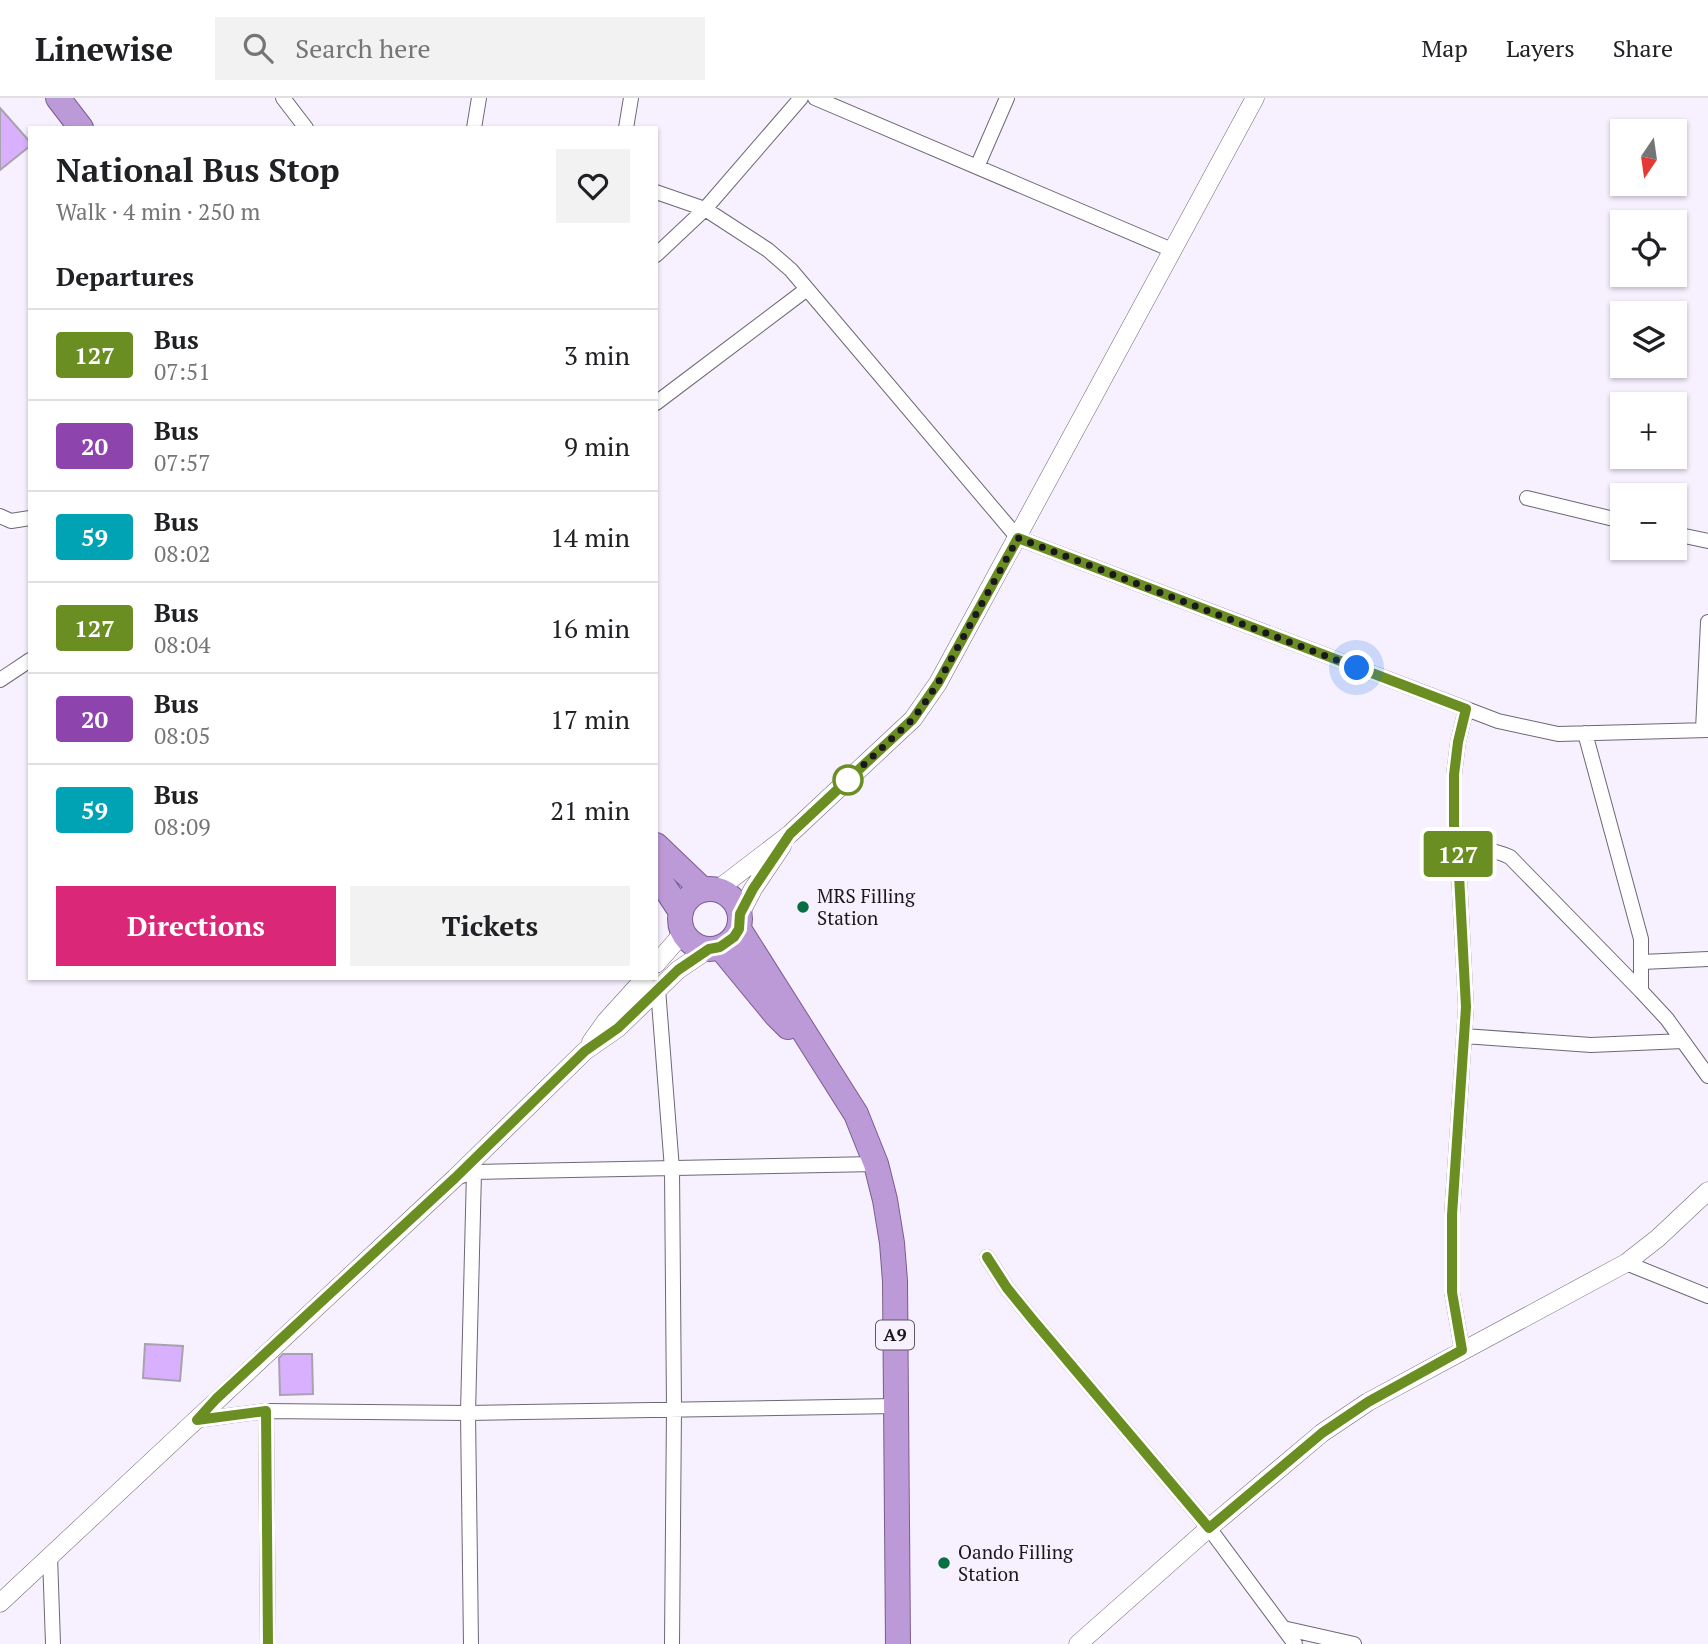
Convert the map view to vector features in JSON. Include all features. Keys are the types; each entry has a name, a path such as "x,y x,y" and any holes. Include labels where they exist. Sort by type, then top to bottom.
{"highway":[{"path":"58,98 79,126"},
{"name":"A9","path":"658,847 710,890 728,895 736,903 739,922 811,1045 856,1114 876,1164 892,1243 895,1281 898,1644"},
{"name":"A9","path":"658,878 690,941 699,947 714,948 776,1015 811,1045"},
{"path":"682,922 685,902 693,894 710,890"},
{"path":"714,948 728,943 739,922"}],"street":[{"path":"283,98 304,126"},
{"path":"474,126 479,98"},
{"path":"626,126 631,98"},
{"path":"658,253 705,209 802,98"},
{"path":"815,98 840,103 977,167 1172,250"},
{"path":"977,167 1007,98"},
{"path":"710,890 790,834 913,719 938,683 1255,98"},
{"path":"658,193 705,209 768,250 790,270 1018,538 1498,721 1558,734 1705,730 1708,622"},
{"path":"658,401 807,289"},
{"path":"1527,498 1610,519"},
{"path":"0,516 11,521 28,518"},
{"path":"1687,537 1708,541"},
{"path":"0,680 28,661"},
{"path":"1462,1350 1452,1292 1452,1228 1466,1007 1454,825 1454,775 1466,709"},
{"path":"1584,733 1641,939 1641,991"},
{"path":"739,922 753,889 790,834"},
{"path":"1458,856 1474,850 1494,850 1510,857 1641,991 1708,1076"},
{"path":"658,961 682,922"},
{"path":"0,1603 455,1178 585,1051 618,1028 651,984 714,948"},
{"path":"1642,962 1708,959"},
{"path":"651,984 671,1169 674,1409 672,1644"},
{"path":"1464,1036 1591,1045 1683,1041"},
{"path":"455,1178 474,1172 876,1164"},
{"path":"471,1644 468,1413 474,1172"},
{"path":"1078,1644 1322,1433 1368,1402 1626,1263 1658,1238 1708,1191"},
{"path":"987,1257 1007,1288 1033,1320 1209,1528 1295,1644"},
{"path":"1626,1263 1708,1296"},
{"path":"197,1420 266,1411 468,1413 896,1406"},
{"path":"266,1411 268,1644"},
{"path":"50,1556 53,1644"},
{"path":"1283,1628 1353,1644"}],"building":[{"path":"0,108 28,140 28,148 0,170"},
{"path":"145,1344 183,1346 180,1381 143,1378"},
{"path":"283,1354 312,1354 313,1394 280,1395 279,1358"}],"bus line":[{"name":"127","path":"268,1644 266,1411 197,1420 216,1399 455,1178 585,1051 618,1028 678,970 709,949 720,947 734,937 739,929 740,914 753,889 790,834 913,719 926,701 1018,538 1466,709 1454,775 1454,825 1466,1007 1452,1215 1452,1292 1462,1350 1368,1402 1322,1433 1209,1528 1033,1320 1007,1288 987,1257"}],"place":[{"name":"MRS Filling Station","path":"803,907"},
{"name":"Oando Filling Station","path":"944,1563"}],"route":[{"path":"848,780 842,785 913,719 938,683 1018,538 1357,668"}]}
